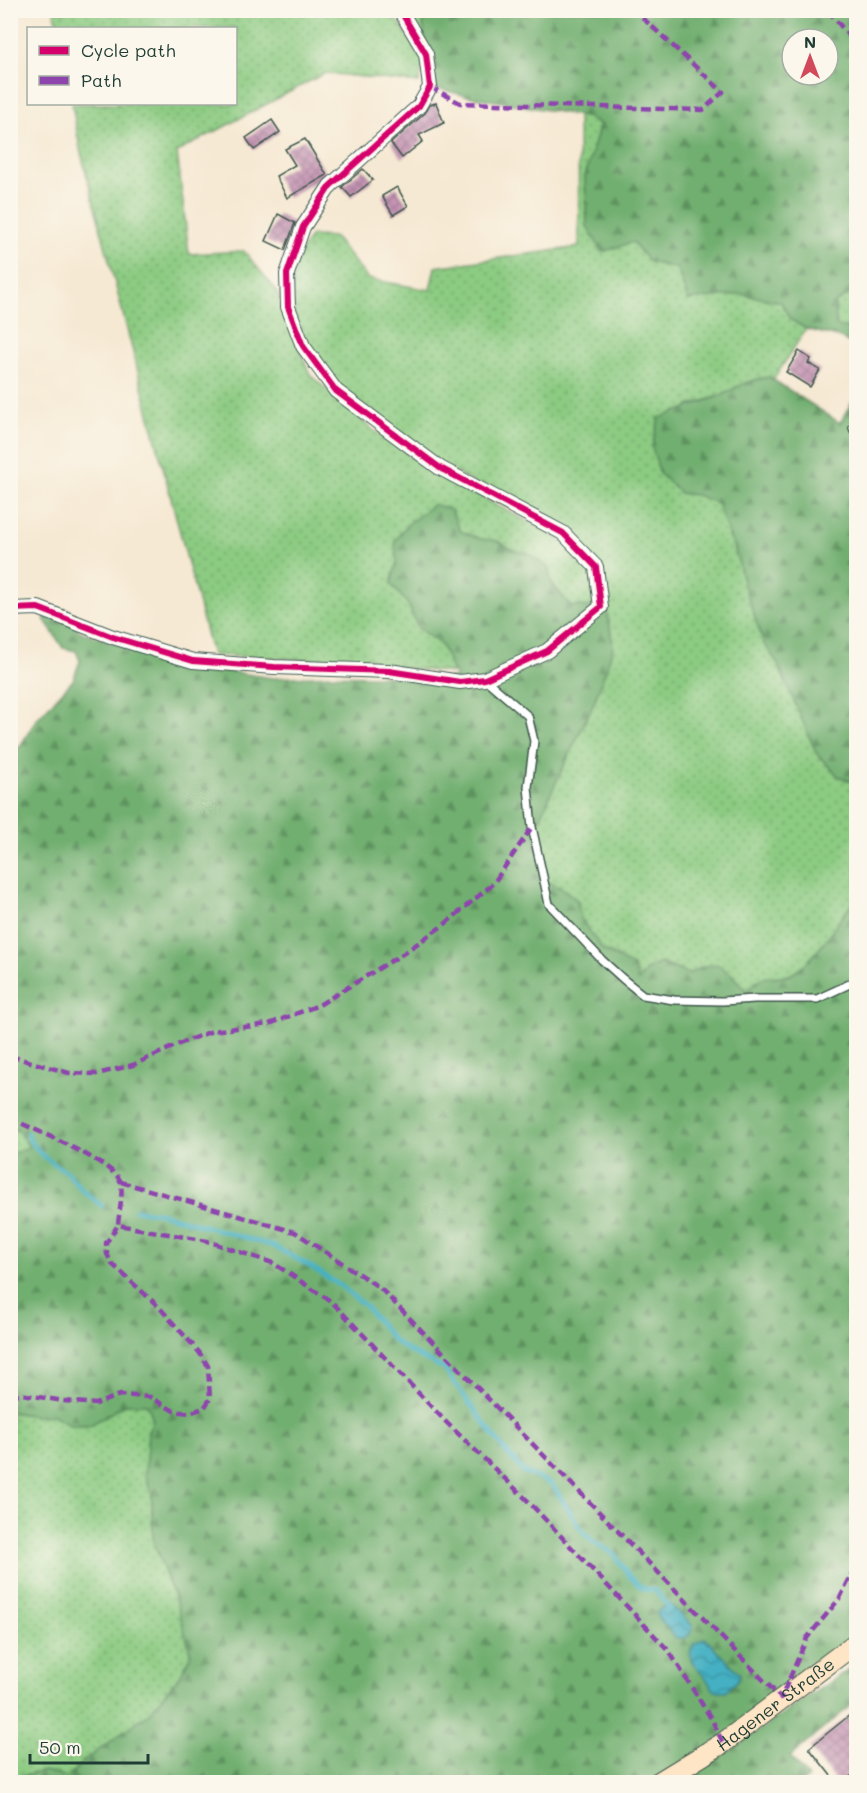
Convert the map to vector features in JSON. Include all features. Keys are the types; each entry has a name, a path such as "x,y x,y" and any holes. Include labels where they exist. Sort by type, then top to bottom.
{"main road":[{"name":"Hagener Straße","path":"659,1782 723,1743 856,1643"}],"street":[{"path":"10,609 38,608 113,637 193,660 273,667 389,671 460,682 485,679 547,651 601,608 596,567 563,533 440,468 336,391 303,346 288,307 287,274 303,227 330,186 419,106 430,87 426,54 400,10"}],"lane":[{"path":"485,679 528,716 534,741 528,787 531,817 549,904 602,960 630,984 644,995 674,1000 722,1001 817,999 856,981"}],"green space":[{"path":"434,10 856,11 856,292 854,291 835,303 836,326 856,329 856,346 838,337 806,329 790,319 781,302 741,294 688,300 677,268 649,262 633,242 602,252 587,226 585,177 600,124 587,117 472,97 430,87 423,22"},
{"path":"54,11 389,11 424,60 419,83 325,73 177,152 189,254 244,251 276,290 310,375 372,429 441,476 558,537 592,572 594,607 571,606 527,553 512,550 498,541 480,539 460,531 451,510 395,541 397,562 391,584 408,604 418,628 441,645 454,673 351,662 212,655 80,149 72,105 237,105 237,27 58,27"},
{"path":"402,11 434,11 423,22 426,50"},
{"path":"578,116 587,117 600,125 585,177 587,226 633,242 649,262 677,268 688,300 741,294 781,302 790,319 806,329 774,379 754,380 720,396 688,406 680,493 697,495 717,502 737,556 744,585 764,644 777,662 817,754 839,777 856,783 856,900 819,949 802,967 792,974 760,979 746,991 731,974 702,967 689,974 660,963 647,970 638,981 617,956 603,950 589,933 581,919 577,900 543,880 535,831 594,703 613,647 610,626 601,610 597,567 563,532 442,465 339,387 306,344 291,307 293,263 311,236 334,237 368,279 430,290 435,267 579,247"},
{"path":"856,292 856,329 836,327 835,302"},
{"path":"769,377 840,423 856,394 856,783 839,777 817,754 777,662 764,644 744,585 737,556 717,503 697,495 680,493 660,474 652,447 659,418 722,395 747,382"},
{"path":"434,504 451,510 460,531 480,539 498,541 512,550 527,553 548,567 552,585 571,606 594,607 607,611 613,647 608,664 594,702 535,831 543,880 563,889 577,900 581,919 603,950 634,967 638,981 647,970 660,963 689,974 702,967 717,964 731,974 746,991 761,979 789,975 802,967 819,949 856,900 856,1110 853,1114 856,1118 856,1643 659,1782 18,1782 21,1777 44,1771 68,1777 85,1760 149,1713 182,1673 191,1654 174,1595 153,1541 152,1494 145,1475 148,1433 153,1420 148,1404 126,1404 90,1425 70,1425 54,1415 36,1416 11,1412 11,1154 29,1147 17,1129 10,1129 10,741 19,748 36,720 73,680 80,661 76,651 63,648 44,619 57,608 69,610 79,631 173,663 273,678 329,675 456,678 441,645 418,628 408,604 391,584 397,562 395,541 408,524"},
{"path":"10,1129 17,1129 30,1147 11,1154"},
{"path":"126,1404 148,1404 153,1420 148,1433 145,1475 152,1494 152,1523 164,1571 184,1624 191,1654 182,1673 149,1713 85,1760 68,1777 44,1771 21,1777 18,1782 11,1782 10,1667 15,1664 10,1650 11,1412 36,1416 54,1415 70,1425 90,1425"},
{"path":"856,1664 856,1701 790,1757 808,1778 803,1782 684,1782"}],"water":[{"path":"669,1603 693,1626 692,1632 685,1638 676,1638 658,1617 657,1612"},
{"path":"705,1638 740,1674 738,1680 726,1691 715,1691 691,1660 690,1654 694,1644"}],"building":[{"path":"436,103 444,123 419,135 423,141 402,158 391,143 425,113 430,105"},
{"path":"272,120 280,132 254,150 246,138"},
{"path":"305,139 327,175 287,198 276,176 295,165 285,149"},
{"path":"363,169 373,180 351,197 342,187"},
{"path":"397,187 408,206 393,215 382,196"},
{"path":"278,214 295,223 285,250 266,241"},
{"path":"799,351 811,359 808,363 820,370 810,387 786,372"},
{"path":"856,1710 856,1772 843,1782 836,1782 809,1748"}],"waterway":[{"path":"27,1133 30,1141 44,1157 68,1173 81,1189 102,1206"},
{"path":"135,1210 160,1213 273,1246 342,1287 365,1306 394,1341 444,1369 502,1447 524,1472 552,1484 578,1525 591,1540 614,1554 630,1577 641,1587 656,1591 666,1604"}],"marked path":[{"path":"430,87 460,103 703,110 723,92 634,10"},
{"path":"828,10 856,45"},
{"path":"10,1056 69,1073 97,1074 133,1065 212,1031 269,1024 319,1005 404,953 445,924 493,884 532,827"},
{"path":"10,1118 90,1157 116,1175 121,1183 118,1225 207,1241 273,1263 332,1302 447,1423 526,1499 669,1651 712,1720 723,1743"},
{"path":"121,1182 295,1232 380,1288 781,1698 807,1638 840,1598 856,1566"},
{"path":"10,1395 21,1394 96,1404 120,1395 150,1397 174,1411 189,1413 204,1408 210,1399 208,1366 199,1352 159,1307 112,1264 107,1254 106,1243 118,1225"}],"cycle path":[{"path":"10,609 38,608 113,637 193,661 274,667 389,671 460,682 485,679 547,651 601,607 596,567 563,533 440,468 336,391 303,346 288,307 287,274 303,227 330,186 419,106 430,87 426,54 400,10"}]}
